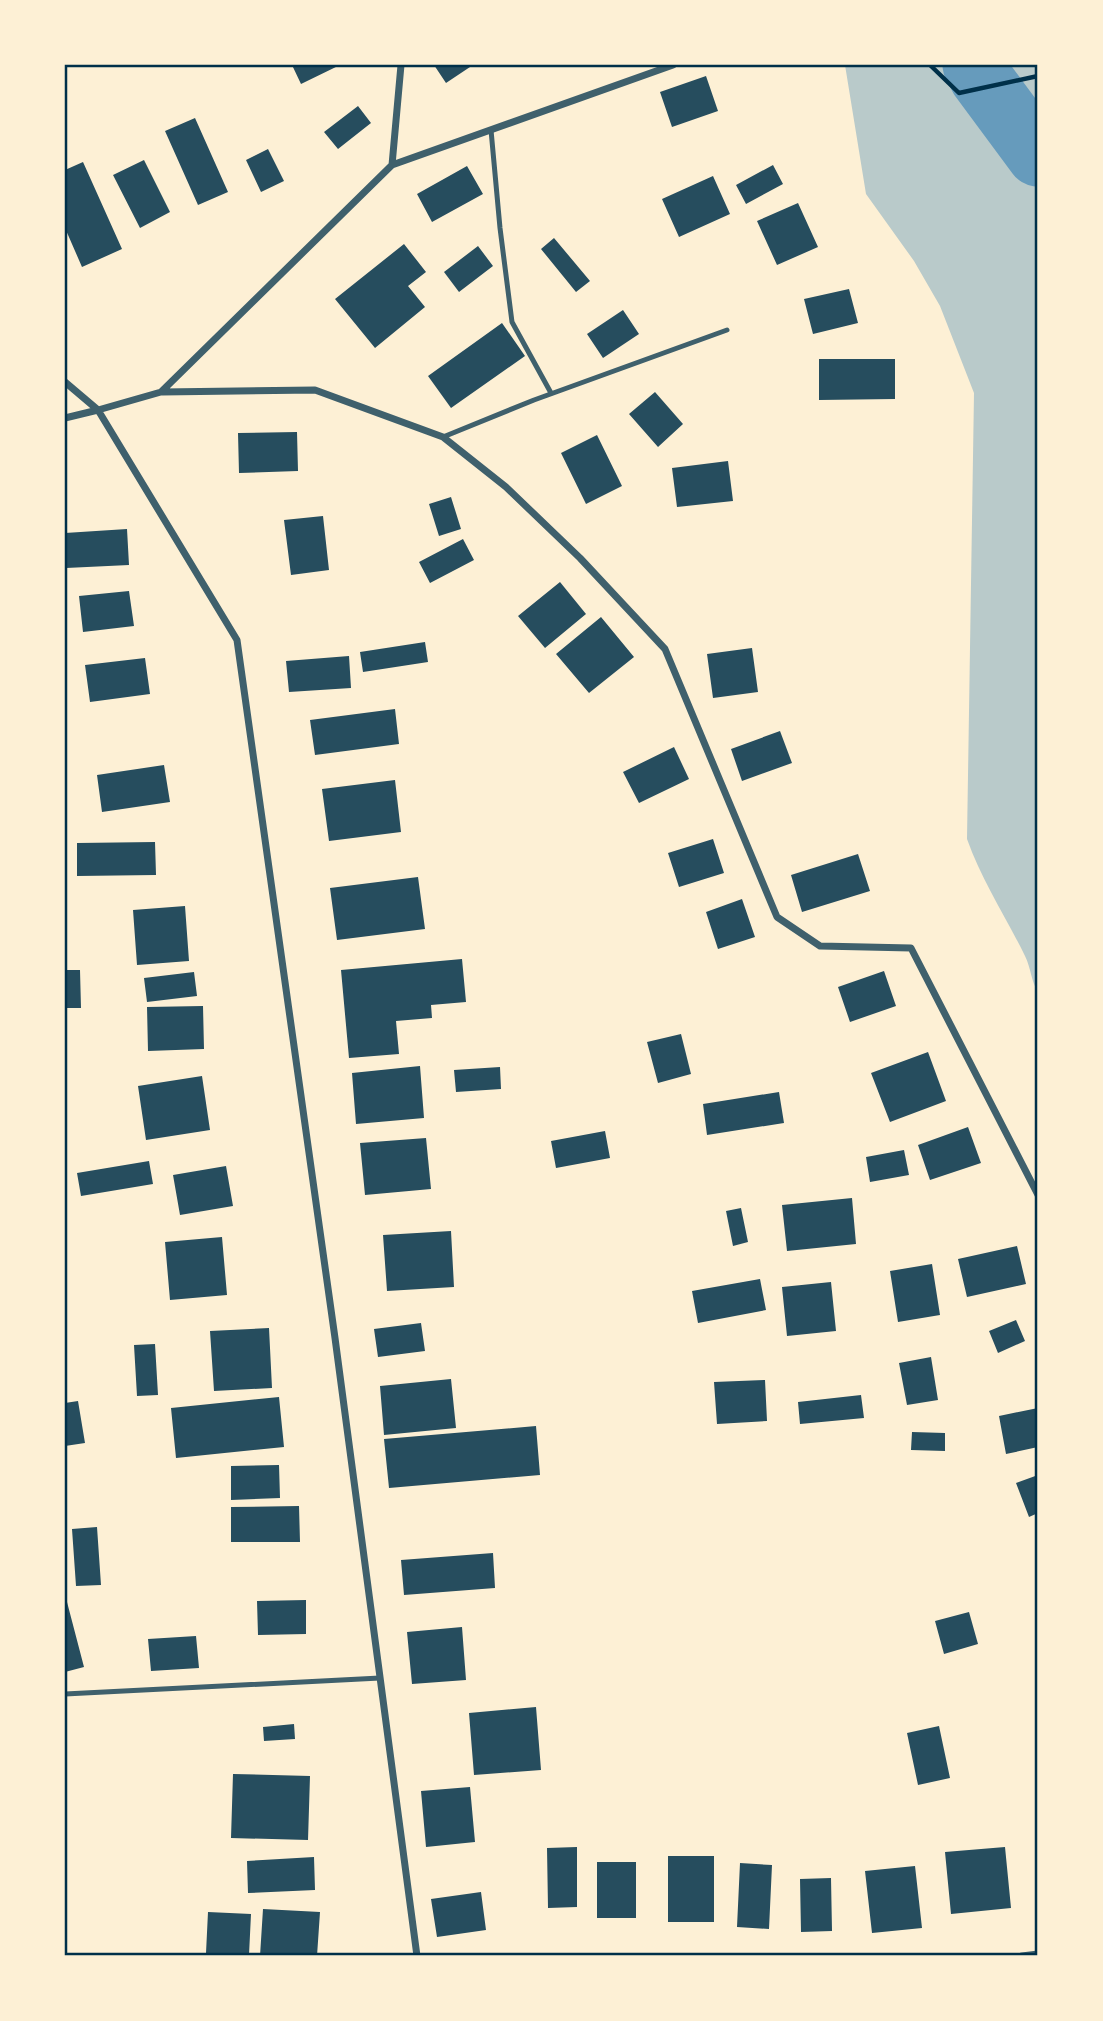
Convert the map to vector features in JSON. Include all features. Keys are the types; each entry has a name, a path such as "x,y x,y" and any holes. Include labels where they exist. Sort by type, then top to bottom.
{"street":[{"path":"392,165 401,65"},
{"path":"161,392 392,165 673,65"},
{"path":"65,382 98,410 237,640 335,1338 416,1956"},
{"path":"65,418 161,392 315,390 443,437 506,487 580,558 665,649 777,917 820,946 911,948 1038,1195"},
{"path":"1022,1956 1038,1954"}],"lane":[{"path":"491,130 512,322 551,393"},
{"path":"443,437 551,393 727,331"},
{"path":"65,1695 380,1678"}],"path":[{"path":"930,65 959,93 1038,76"}],"shaded area":[{"path":"845,65 1038,65 1038,992 1025,956 967,839 974,393 940,306 914,261 866,194"}],"building":[{"path":"292,65 340,65 301,84"},
{"path":"434,65 473,65 446,83"},
{"path":"706,76 718,111 672,127 660,92"},
{"path":"358,106 371,123 338,149 324,132"},
{"path":"195,118 228,192 198,205 165,131"},
{"path":"268,149 284,181 261,192 246,160"},
{"path":"144,160 170,212 140,228 113,175"},
{"path":"83,162 122,249 82,267 65,228 65,170"},
{"path":"773,165 783,184 746,204 736,185"},
{"path":"467,166 483,194 432,222 417,194"},
{"path":"713,176 730,214 679,237 662,199"},
{"path":"798,203 818,247 777,265 757,221"},
{"path":"554,238 590,281 576,292 541,249"},
{"path":"404,244 426,272 408,286 425,307 375,348 335,299"},
{"path":"478,246 493,266 459,292 444,272"},
{"path":"849,289 858,323 813,334 804,299"},
{"path":"623,310 639,334 603,358 587,334"},
{"path":"502,323 525,356 451,408 428,376"},
{"path":"819,359 895,359 895,399 819,400"},
{"path":"655,392 683,424 658,447 629,414"},
{"path":"297,432 298,471 239,473 238,433"},
{"path":"597,435 622,486 586,504 561,453"},
{"path":"728,461 733,501 677,507 672,468"},
{"path":"451,497 461,529 439,536 429,504"},
{"path":"323,516 329,570 291,575 284,520"},
{"path":"127,529 129,565 66,568 65,533"},
{"path":"463,539 474,560 430,583 419,562"},
{"path":"560,582 586,614 545,648 518,616"},
{"path":"129,591 134,626 83,632 79,596"},
{"path":"601,617 634,657 589,693 556,654"},
{"path":"425,642 428,662 363,672 360,652"},
{"path":"752,648 758,692 713,698 707,654"},
{"path":"349,656 351,688 289,692 286,661"},
{"path":"145,658 150,694 90,702 85,665"},
{"path":"395,709 399,744 315,755 310,720"},
{"path":"780,731 792,763 742,781 731,749"},
{"path":"674,747 689,779 639,803 623,772"},
{"path":"164,765 170,802 102,812 97,775"},
{"path":"395,780 401,832 329,841 322,789"},
{"path":"713,839 724,873 679,887 668,853"},
{"path":"155,842 156,875 77,876 77,843"},
{"path":"858,854 870,891 802,912 791,875"},
{"path":"418,877 425,929 337,940 330,888"},
{"path":"742,899 755,937 718,949 706,912"},
{"path":"185,906 189,961 137,965 133,910"},
{"path":"462,959 466,1002 431,1005 432,1018 396,1021 399,1054 349,1058 341,970"},
{"path":"65,970 80,970 81,1008 65,1008"},
{"path":"884,971 896,1006 850,1022 838,987"},
{"path":"194,972 197,996 147,1002 144,978"},
{"path":"203,1006 204,1049 148,1051 147,1007"},
{"path":"681,1034 691,1074 658,1083 647,1042"},
{"path":"928,1052 946,1101 890,1122 871,1073"},
{"path":"420,1066 424,1118 356,1124 352,1073"},
{"path":"500,1067 501,1089 456,1092 454,1070"},
{"path":"202,1076 210,1130 146,1140 138,1086"},
{"path":"779,1092 784,1123 707,1135 703,1104"},
{"path":"968,1127 981,1163 930,1180 918,1145"},
{"path":"605,1131 610,1158 556,1168 551,1141"},
{"path":"426,1138 431,1189 365,1195 360,1143"},
{"path":"904,1150 909,1175 870,1182 866,1157"},
{"path":"149,1161 153,1184 81,1196 77,1173"},
{"path":"226,1166 233,1206 180,1215 173,1175"},
{"path":"852,1198 856,1244 787,1251 782,1205"},
{"path":"741,1208 748,1242 733,1246 726,1211"},
{"path":"451,1231 454,1287 387,1291 383,1235"},
{"path":"222,1237 227,1295 170,1300 165,1242"},
{"path":"1017,1246 1026,1284 967,1297 958,1259"},
{"path":"932,1264 940,1315 898,1322 890,1271"},
{"path":"760,1279 766,1310 698,1323 692,1291"},
{"path":"831,1282 836,1331 787,1336 782,1287"},
{"path":"1016,1320 1025,1341 998,1353 989,1331"},
{"path":"421,1323 425,1351 378,1357 374,1329"},
{"path":"269,1328 272,1388 214,1391 210,1331"},
{"path":"155,1344 158,1395 137,1396 134,1345"},
{"path":"931,1357 938,1400 907,1405 899,1363"},
{"path":"451,1379 456,1428 384,1435 380,1386"},
{"path":"765,1380 767,1421 717,1424 714,1382"},
{"path":"861,1395 864,1418 800,1424 798,1402"},
{"path":"279,1397 284,1447 176,1458 171,1408"},
{"path":"78,1401 85,1443 65,1446 65,1403"},
{"path":"1038,1408 1038,1447 1006,1454 999,1416"},
{"path":"536,1426 540,1475 389,1488 384,1439"},
{"path":"912,1432 945,1433 945,1451 911,1450"},
{"path":"279,1465 280,1498 231,1500 231,1466"},
{"path":"1038,1475 1038,1513 1029,1517 1016,1483"},
{"path":"299,1506 300,1542 231,1542 231,1507"},
{"path":"97,1527 101,1585 76,1586 72,1529"},
{"path":"493,1553 495,1588 404,1595 401,1560"},
{"path":"306,1600 306,1634 258,1635 257,1601"},
{"path":"65,1602 84,1667 65,1672"},
{"path":"969,1612 978,1644 944,1654 935,1621"},
{"path":"462,1627 466,1680 412,1684 407,1632"},
{"path":"196,1636 199,1668 151,1671 148,1639"},
{"path":"536,1707 541,1770 474,1775 469,1713"},
{"path":"294,1724 295,1739 264,1741 263,1727"},
{"path":"939,1726 950,1778 918,1785 907,1733"},
{"path":"233,1774 310,1776 308,1840 231,1838"},
{"path":"470,1787 475,1842 426,1847 421,1791"},
{"path":"577,1847 577,1907 548,1908 547,1848"},
{"path":"1005,1847 1011,1908 951,1914 945,1852"},
{"path":"668,1856 714,1856 714,1922 668,1922"},
{"path":"314,1857 315,1890 248,1893 247,1861"},
{"path":"597,1862 636,1862 636,1918 597,1918"},
{"path":"740,1863 772,1865 769,1929 737,1927"},
{"path":"915,1866 922,1928 872,1933 865,1871"},
{"path":"831,1878 832,1931 801,1932 800,1879"},
{"path":"481,1892 486,1930 437,1937 431,1899"},
{"path":"263,1909 320,1912 317,1956 260,1956"},
{"path":"208,1912 251,1914 249,1955 206,1953"}],"waterway":[{"path":"974,65 1038,155"}]}
